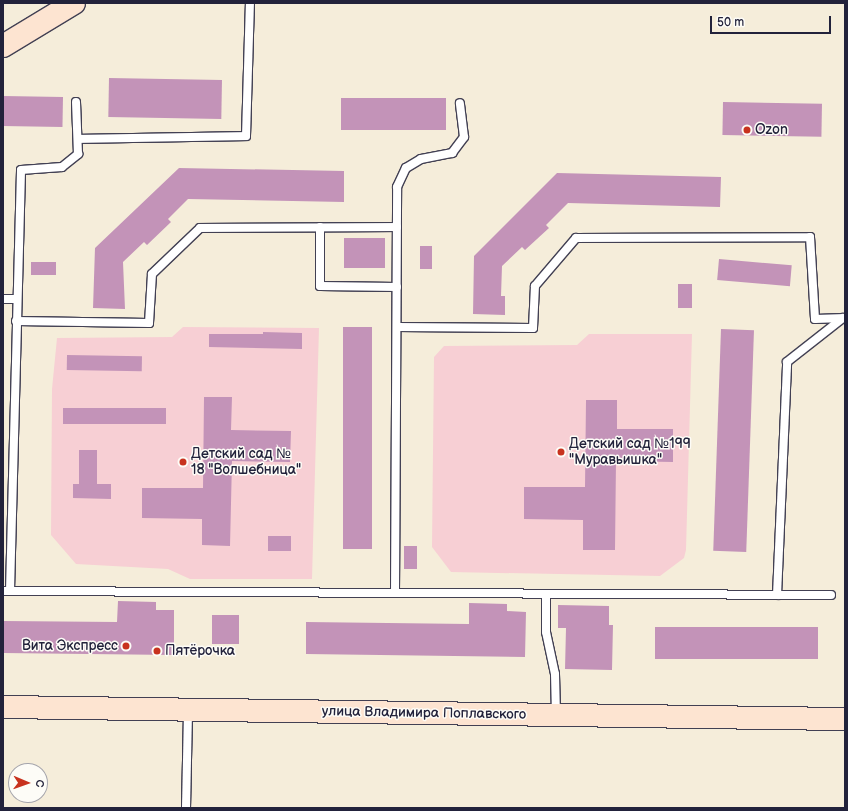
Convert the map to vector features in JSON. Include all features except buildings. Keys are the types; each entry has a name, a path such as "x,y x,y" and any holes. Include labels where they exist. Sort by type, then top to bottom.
{"street":[{"path":"3,46 74,3"},
{"name":"улица Владимира Поплавского","path":"3,707 845,719"}],"lane":[{"path":"78,139 246,136 250,3"},
{"path":"76,102 78,154 62,167 22,170 6,591 831,596"},
{"path":"395,593 398,187 406,168 422,159 452,153 464,137 460,103"},
{"path":"320,227 320,286 397,287"},
{"path":"16,321 149,323 152,274 200,228 397,227"},
{"path":"397,327 533,328 535,286 576,238 810,237 815,319 844,318"},
{"path":"3,299 16,299"},
{"path":"777,595 787,362 844,318"},
{"path":"546,594 546,632 555,674 556,715"},
{"path":"186,808 188,709"}],"shaded area":[{"name":"Детский сад № 18 \"Волшебница\"","path":"183,327 319,328 312,579 190,579 168,569 76,564 51,535 52,389 57,338 172,337"},
{"name":"Детский сад №199 \"Муравьишка\"","path":"589,334 692,334 686,550 684,558 660,576 451,572 432,547 434,357 444,346 577,345"}],"place":[{"name":"Ozon","path":"747,130"},
{"name":"Детский сад №199 \"Муравьишка\"","path":"561,452"},
{"name":"Детский сад № 18 \"Волшебница\"","path":"183,462"},
{"name":"Вита Экспресс","path":"126,646"},
{"name":"Пятёрочка","path":"157,651"}]}
